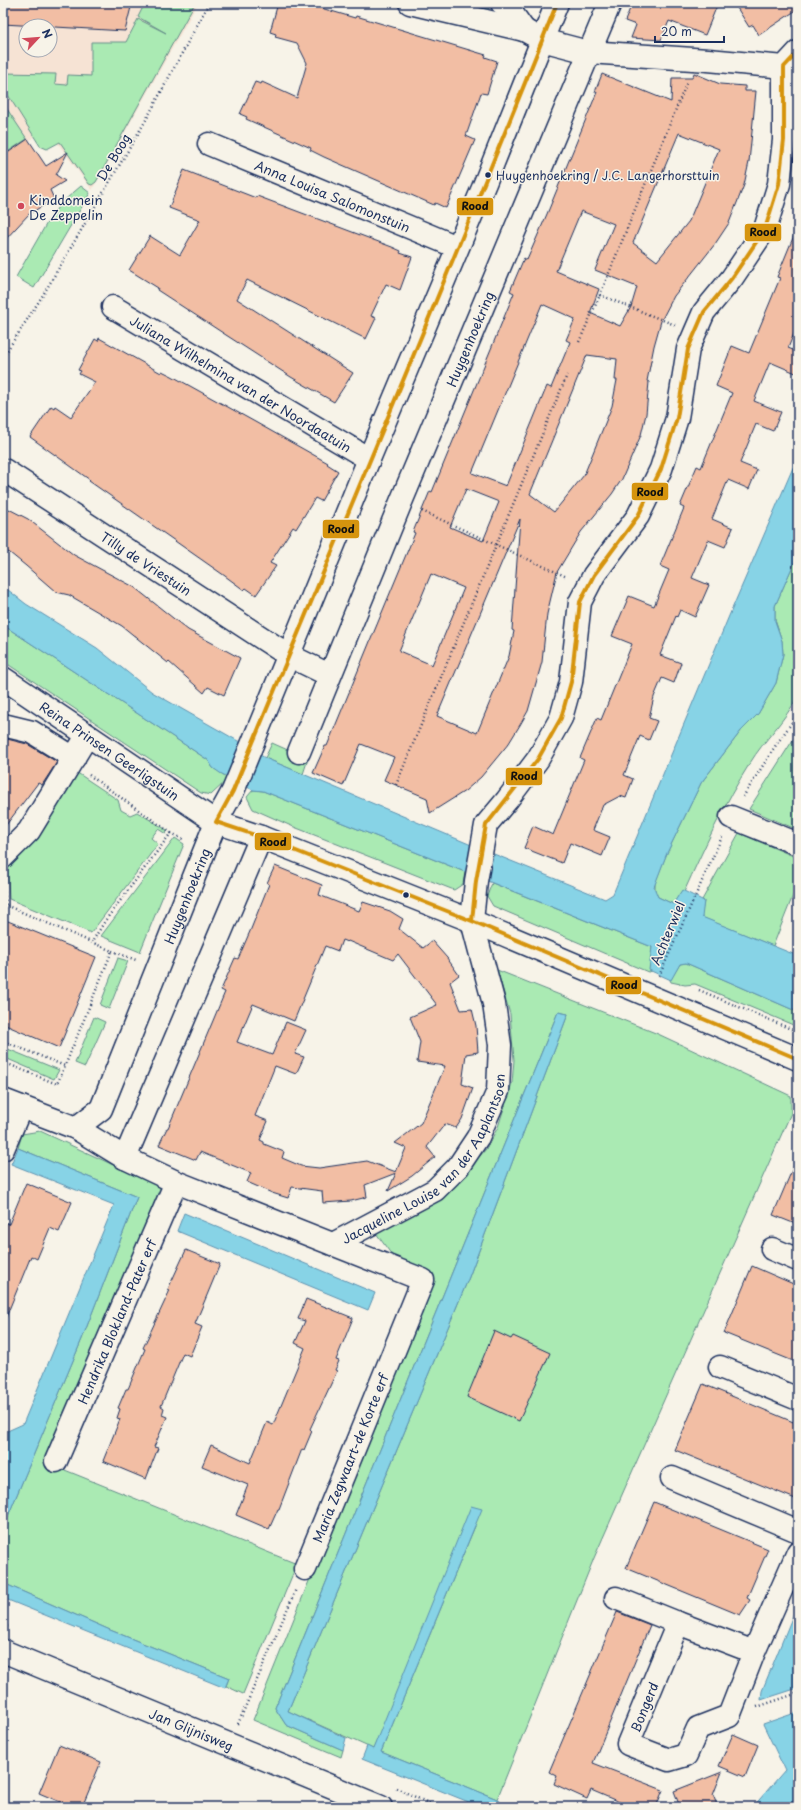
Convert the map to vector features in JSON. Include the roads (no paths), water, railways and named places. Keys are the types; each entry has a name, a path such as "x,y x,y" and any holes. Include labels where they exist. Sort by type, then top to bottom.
{"street":[{"path":"410,3 533,35 588,52 697,59 791,59 780,184 765,229 732,278 704,312 688,349 677,418 661,469 638,516 594,575 580,602 571,682 561,718 538,759 486,825 476,881 472,921"},
{"path":"502,3 507,6 533,35"},
{"name":"Huygenhoekring","path":"76,1128 101,1109 216,822 233,791 369,459 485,183 533,35 557,3"},
{"name":"Huygenhoekring","path":"299,752 401,502 588,52 610,3"},
{"name":"Anna Louisa Salomonstuin","path":"209,144 457,247"},
{"name":"Juliana Wilhelmina van der Noordaatuin","path":"113,307 369,459"},
{"name":"Tilly de Vriestuin","path":"4,470 288,655"},
{"path":"288,655 330,675"},
{"name":"Reina Prinsen Geerligstuin","path":"3,678 216,822 261,837 472,921 798,1059"},
{"name":"Reina Prinsen Geerligstuin","path":"3,725 32,732 72,760"},
{"path":"3,857 29,831 87,736"},
{"path":"731,817 798,844"},
{"path":"124,1158 261,837"},
{"name":"Jacqueline Louise van der Aaplantsoen","path":"176,1182 333,1244 435,1190 458,1167 478,1137 498,1091 500,1045 494,1004 472,921"},
{"path":"3,1149 12,1103 76,1128 124,1158 176,1182"},
{"name":"Hendrika Blokland-Pater erf","path":"56,1461 176,1182"},
{"name":"Maria Zegwaart-de Korte erf","path":"305,1569 423,1280 333,1244"},
{"path":"772,1249 798,1260"},
{"path":"720,1367 798,1399"},
{"path":"672,1478 798,1531"},
{"path":"616,1598 754,1652 798,1552"},
{"name":"Bongerd","path":"678,1623 628,1744 669,1760 686,1755 698,1728 729,1716 754,1652"},
{"name":"Jan Glijnisweg","path":"3,1651 381,1807"}],"water":[{"path":"798,456 798,554 775,606 775,621 782,641 783,654 776,683 758,714 741,731 701,783 667,853 654,887 658,897 673,904 682,890 704,901 702,917 798,956 798,1012 686,963 680,964 671,980 649,970 652,947 263,791 253,790 220,773 213,768 208,760 3,625 3,586 26,604 97,648 152,692 265,758 469,844 605,899 613,894 729,616"},
{"path":"558,1012 568,1014 469,1277 288,1711 346,1738 343,1750 286,1725 275,1708"},
{"path":"18,1148 137,1197 82,1339 3,1528 3,1474 6,1467 3,1463 3,1433 23,1424 114,1205 11,1164"},
{"path":"184,1213 375,1293 368,1310 177,1231"},
{"path":"471,1506 482,1509 381,1752 497,1799 503,1807 481,1807 362,1759 367,1746 373,1749"},
{"path":"3,1583 110,1630 229,1678 225,1688 3,1598"},
{"path":"798,1603 798,1688 761,1700 762,1691"},
{"path":"798,1712 798,1797 793,1807 753,1807 785,1770 763,1724"}],"place":[{"name":"Huygenhoekring / J.C. Langerhorsttuin","path":"488,175"},
{"name":"Kinddomein De Zeppelin","path":"21,206"}]}
